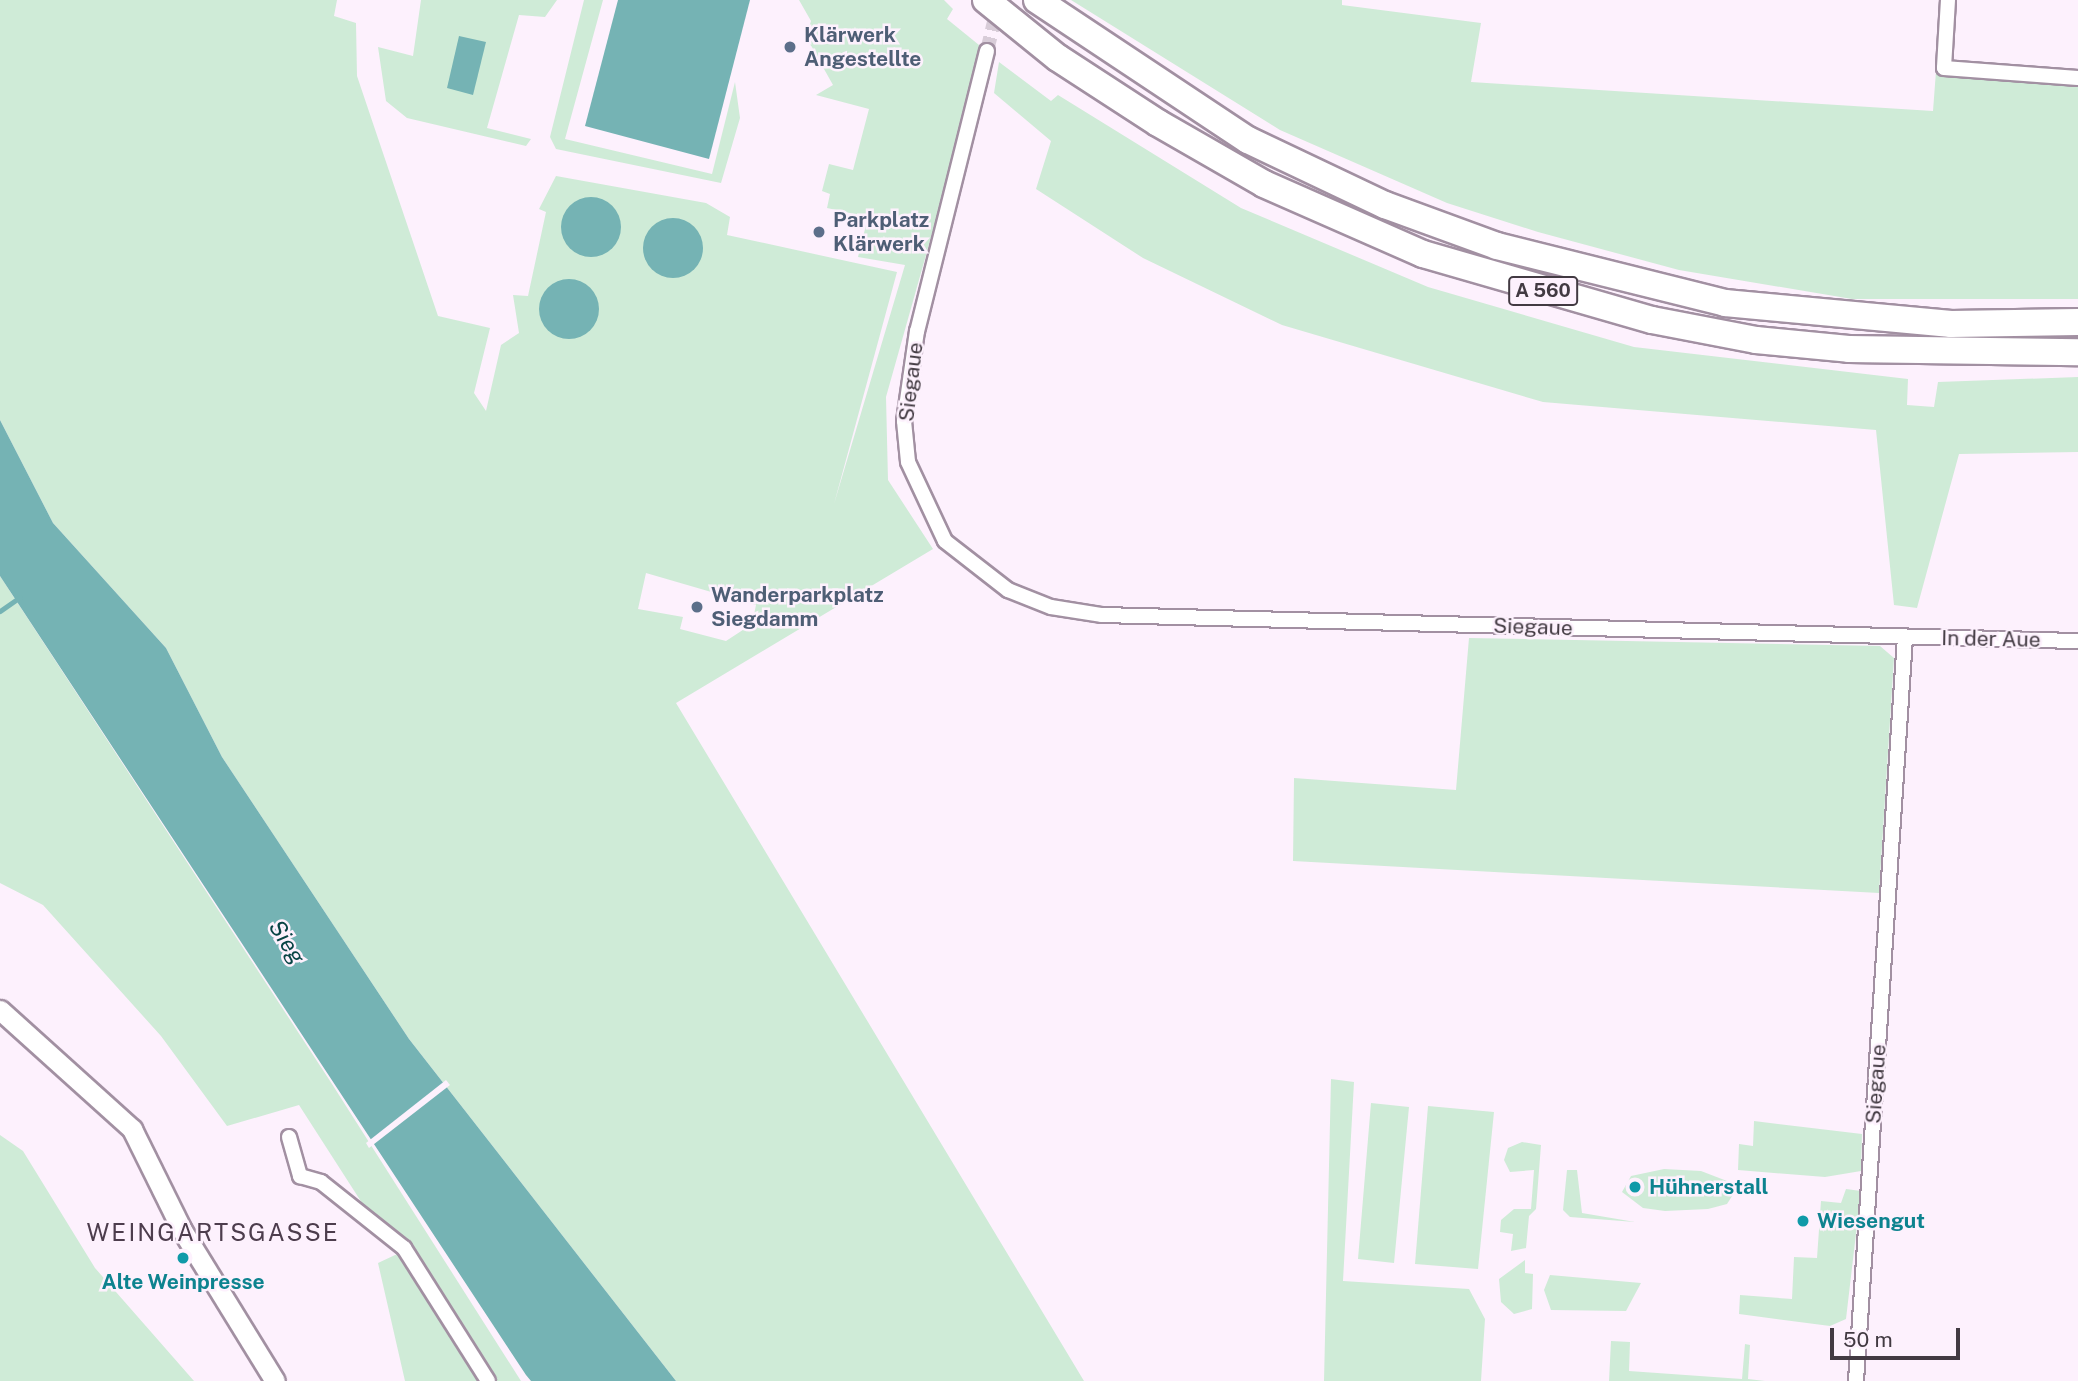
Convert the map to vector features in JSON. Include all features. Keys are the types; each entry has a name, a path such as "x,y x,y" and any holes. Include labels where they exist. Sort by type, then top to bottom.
{"highway":[{"name":"A 560","path":"986,0 1058,58 1240,170 1423,254 1639,317 1756,340 1861,350 2078,352"},
{"name":"A 560","path":"1037,0 1248,140 1385,205 1497,246 1725,303 1951,324 2078,322"}],"main road":[{"path":"0,1010 132,1129 182,1230 275,1381"}],"street":[{"path":"1948,0 1944,68 2078,78"},
{"name":"Siegaue","path":"987,51 917,331 904,421 908,463 945,541 1008,590 1051,607 1102,615 1905,637 1856,1381"},
{"name":"In der Aue","path":"1905,637 2078,642"},
{"path":"289,1137 300,1176 321,1182 404,1248 488,1381"}],"green space":[{"path":"0,0 337,0 334,16 356,23 357,76 438,316 490,328 474,393 486,411 501,345 519,333 513,295 528,296 546,212 539,209 556,176 706,203 730,217 727,235 897,272 834,504 905,265 858,257 868,217 827,208 830,194 822,191 829,164 853,170 869,109 816,95 833,85 806,37 811,21 799,0 944,0 953,9 947,19 979,45 977,74 886,397 888,480 933,549 676,703 1084,1381 676,1381 409,1039 222,757 166,648 53,523 0,420","holes":["646,573 756,605 752,624 726,641 680,629 683,617 638,609"]},
{"path":"421,0 557,0 545,17 519,15 487,128 531,139 526,146 407,118 386,101 378,47 413,56"},
{"path":"584,0 603,0 565,139 712,174 735,82 740,118 721,183 556,149 550,137"},
{"path":"1071,0 1342,0 1342,5 1481,23 1471,82 1933,111 1936,71 2078,84 2078,299 1852,299 1679,270 1538,232 1447,203 1280,130"},
{"path":"999,62 1051,101 1058,95 1241,208 1428,287 1634,347 1908,379 1907,405 1934,407 1938,382 2078,377 2078,452 1959,454 1917,608 1894,605 1876,430 1543,402 1282,325 1143,258 1036,189 1051,141 994,93"},
{"path":"0,576 332,1084 521,1381 405,1381 378,1263 410,1248 362,1203 299,1105 227,1126 161,1036 43,905 0,883"},
{"path":"1469,638 1880,646 1894,658 1879,893 1293,861 1294,778 1456,790"},
{"path":"1331,1079 1354,1082 1343,1281 1469,1289 1485,1319 1481,1381 1324,1381"},
{"path":"1371,1103 1409,1107 1394,1263 1358,1259"},
{"path":"1428,1106 1494,1112 1478,1269 1415,1264"},
{"path":"1754,1121 1862,1134 1861,1171 1825,1177 1738,1170 1739,1144 1753,1146"},
{"path":"0,1135 23,1151 95,1268 194,1381 0,1381"},
{"path":"1522,1142 1541,1145 1536,1209 1529,1216 1526,1248 1511,1251 1513,1234 1500,1232 1501,1220 1514,1209 1531,1209 1534,1170 1510,1172 1504,1160 1508,1148"},
{"path":"1664,1169 1701,1171 1727,1181 1734,1193 1727,1204 1708,1209 1665,1211 1643,1208 1622,1192 1631,1176"},
{"path":"1567,1170 1577,1170 1582,1213 1635,1222 1570,1217 1563,1210"},
{"path":"1846,1189 1861,1191 1846,1319 1830,1326 1739,1314 1740,1295 1792,1299 1794,1257 1817,1258 1821,1201 1841,1203"},
{"path":"1525,1260 1525,1273 1533,1274 1532,1309 1514,1314 1501,1302 1499,1279"},
{"path":"1550,1275 1641,1283 1626,1311 1551,1310 1544,1290"},
{"path":"1611,1341 1630,1342 1629,1371 1742,1379 1745,1344 1750,1345 1748,1379 1765,1381 1609,1381"}],"water":[{"path":"618,0 750,0 709,159 585,126"},
{"path":"459,36 486,42 473,95 447,88"},
{"path":"585,197 597,197 613,205 619,215 619,239 613,249 597,257 585,257 569,249 561,233 561,221 569,205"},
{"path":"667,218 679,218 695,226 701,236 701,260 695,270 679,278 667,278 651,270 643,254 643,242 651,226"},
{"path":"563,279 575,279 591,287 597,297 597,321 591,331 575,339 563,339 547,331 539,315 539,303 547,287"},
{"name":"Sieg","path":"0,420 53,523 166,648 222,757 409,1039 676,1381 531,1381 526,1375 0,576"}],"pier":[{"path":"446,1080 450,1085 369,1148 366,1143"}],"waterway":[{"path":"0,611 20,597"}],"tunnel":[{"path":"987,51 998,5"}],"place":[{"name":"Klärwerk Angestellte","path":"790,47"},
{"name":"Parkplatz Klärwerk","path":"819,232"},
{"name":"Wanderparkplatz Siegdamm","path":"697,607"},
{"name":"Hühnerstall","path":"1635,1187"},
{"name":"Wiesengut","path":"1803,1221"},
{"name":"Alte Weinpresse","path":"183,1258"}],"district":[{"name":"WEINGARTSGASSE","path":"213,1233"}]}
